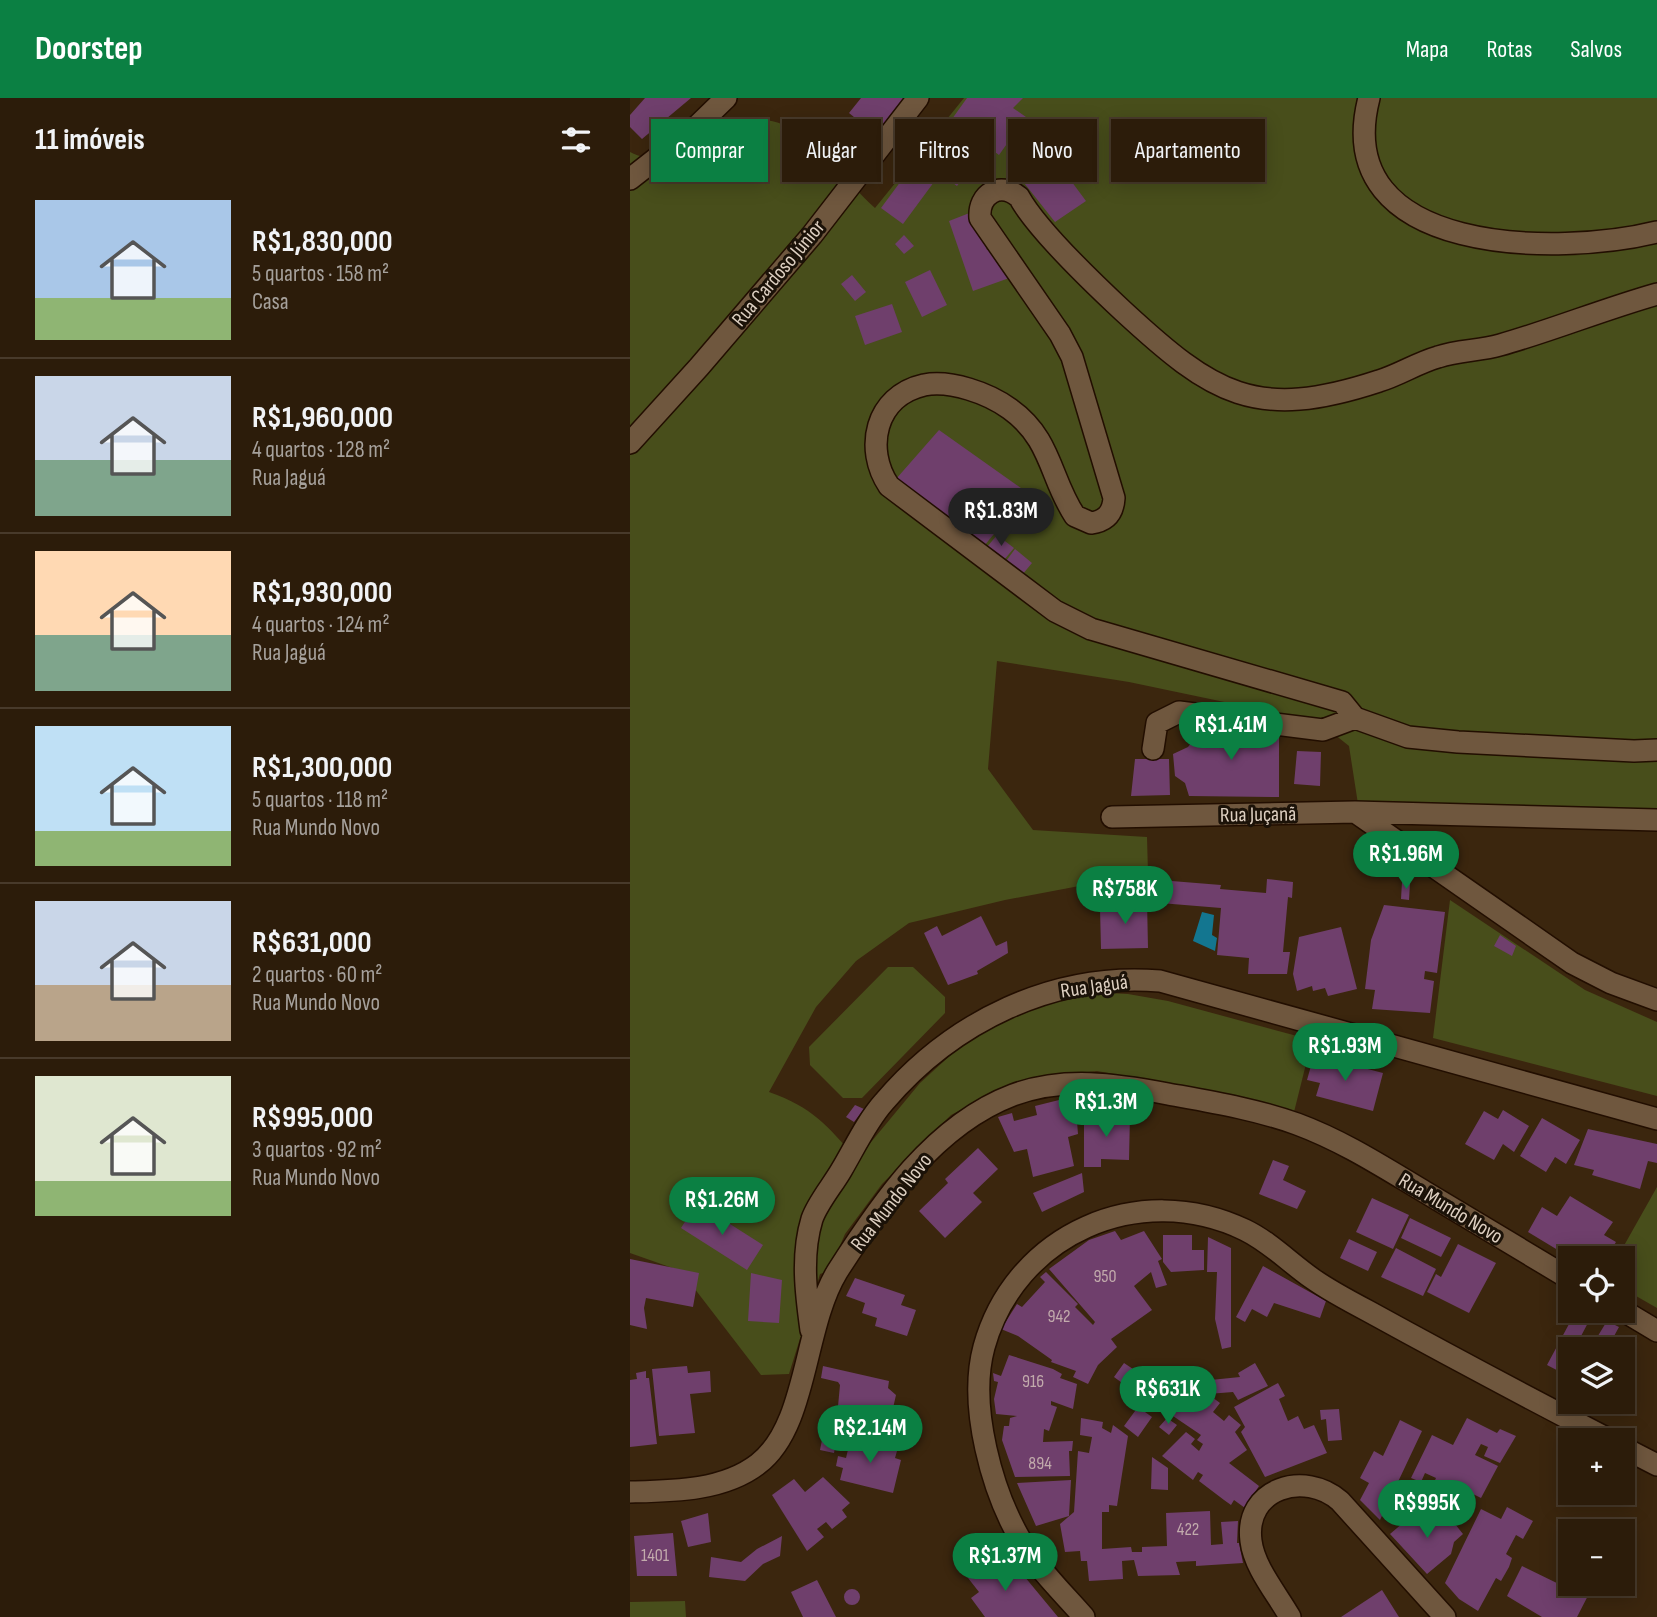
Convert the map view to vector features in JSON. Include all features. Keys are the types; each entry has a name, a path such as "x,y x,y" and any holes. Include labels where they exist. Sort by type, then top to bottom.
{"street":[{"path":"630,179 695,128 726,98"},
{"name":"Rua Cardoso Júnior","path":"630,443 803,245 918,98"},
{"path":"1370,98 1365,134 1373,169 1392,198 1421,220 1460,234 1525,244 1590,244 1657,232"},
{"path":"1657,293 1499,345 1433,358 1377,382 1324,396 1282,400 1260,398 1214,384 1173,357 1093,283 1013,192 998,190 985,197 980,210 984,224 1060,334 1072,357 1114,498 1113,505 1106,518 1091,523 1082,521 1071,510 1046,450 1026,422 989,397 938,384 925,385 900,396 881,418 874,446 876,460 889,486 1072,621 1111,636 1342,702 1355,718 1408,737 1458,742 1657,750"},
{"path":"1153,749 1157,723 1180,712 1323,730 1355,718"},
{"path":"1355,812 1572,963 1611,983 1657,1000"},
{"name":"Rua Juçanã","path":"1112,817 1355,812 1657,820"},
{"name":"Rua Jaguá","path":"811,1332 804,1278 812,1219 883,1102 938,1051 975,1023 1038,994 1122,978 1160,981 1657,1119"},
{"name":"Rua Mundo Novo","path":"630,1492 712,1486 757,1465 785,1431 794,1408 811,1332 836,1275 890,1197 923,1157 965,1122 1013,1096 1083,1083 1128,1086 1237,1107 1299,1125 1361,1153 1558,1272"},
{"path":"1084,1617 1034,1561 1012,1523 986,1447 979,1372 991,1325 1015,1282 1047,1248 1094,1222 1120,1214 1169,1210 1194,1214 1245,1230 1350,1302 1587,1428"},
{"path":"1635,1318 1657,1331"},
{"path":"1635,1454 1657,1465"},
{"path":"1290,1617 1253,1552 1251,1525 1256,1511 1276,1491 1303,1484 1330,1492 1340,1501 1445,1617"}],"green space":[{"path":"964,98 1657,98 1657,812 1358,804 1349,746 1319,722 1129,682 997,661 988,769 1033,830 1147,837 1148,873 1005,900 909,923 856,961 816,1007 769,1092 808,1111 857,1159 920,1083 966,1041 999,1019 1087,992 1128,994 1168,1001 1312,1040 1294,1112 1197,1089 1097,1071 1051,1076 980,1100 951,1115 882,1184 845,1234 829,1271 820,1274 789,1374 761,1375 681,1271 630,1253 630,152 651,159 651,182 768,182 768,121 782,125 782,182 850,182 875,208 896,182 994,182 994,119 947,119"},
{"path":"1450,900 1585,990 1657,1022 1657,1096 1433,1038"},
{"path":"888,967 913,967 945,997 945,1013 862,1098 843,1098 810,1065 809,1047"},
{"path":"1657,1187 1657,1308 1635,1295 1635,1246 1624,1246"},
{"path":"685,1601 686,1617 630,1617 630,1602"}],"water":[{"path":"1202,912 1214,915 1212,935 1217,938 1215,951 1193,941"}],"building":[{"path":"645,98 691,98 666,119 651,119 651,131 642,139 630,127 630,115"},
{"path":"861,98 912,98 881,139 881,119 856,119 849,113"},
{"path":"967,98 1023,98 1013,108 1026,117 1008,119 1008,142 999,155 994,151 994,119 952,119"},
{"path":"900,182 934,182 903,224 881,208"},
{"path":"1023,182 1072,182 1086,201 1055,222"},
{"path":"972,212 987,250 992,249 1012,277 973,291 949,221"},
{"path":"904,235 914,246 904,254 895,244"},
{"path":"930,270 947,305 922,317 905,282"},
{"path":"852,275 866,292 855,301 841,284"},
{"path":"892,304 902,332 865,345 855,316"},
{"path":"939,430 1028,493 984,546 896,479"},
{"path":"997,535 1014,548 1004,560 987,547"},
{"path":"1015,549 1032,563 1022,575 1006,561"},
{"path":"1209,721 1279,731 1279,797 1189,796 1185,783 1175,776 1173,754 1188,747"},
{"path":"1297,751 1321,752 1320,786 1294,784"},
{"path":"1135,759 1169,759 1170,795 1131,796"},
{"path":"1147,879 1221,885 1220,889 1266,893 1267,879 1293,882 1292,898 1288,897 1283,952 1290,952 1287,974 1248,974 1249,958 1217,955 1221,908 1148,902"},
{"path":"1402,882 1410,883 1409,900 1401,899"},
{"path":"1123,900 1147,900 1148,948 1101,949 1100,908 1123,907"},
{"path":"1384,905 1445,912 1437,973 1425,971 1424,979 1434,981 1430,1013 1372,1009 1375,990 1365,989 1371,940"},
{"path":"981,916 996,946 1007,941 1008,953 977,971 978,974 948,985 924,933 937,926 942,936"},
{"path":"1341,927 1357,989 1328,996 1325,988 1313,991 1312,986 1297,991 1293,974 1299,937"},
{"path":"1500,935 1516,946 1512,956 1494,946"},
{"path":"1314,1055 1383,1073 1373,1111 1316,1096 1320,1083 1307,1080"},
{"path":"1075,1096 1078,1134 1068,1137 1074,1166 1033,1177 1027,1149 1014,1152 998,1117 1012,1113 1014,1121 1037,1115 1035,1106"},
{"path":"855,1105 864,1109 854,1122 846,1117"},
{"path":"1503,1110 1529,1126 1514,1152 1503,1144 1494,1160 1465,1144 1484,1111 1498,1119"},
{"path":"1084,1115 1130,1115 1129,1160 1101,1159 1101,1167 1084,1167"},
{"path":"1542,1118 1580,1140 1566,1164 1555,1157 1546,1172 1520,1156"},
{"path":"1588,1129 1657,1144 1657,1163 1648,1161 1640,1189 1592,1175 1594,1170 1574,1165"},
{"path":"978,1148 998,1169 973,1193 982,1202 945,1238 919,1211 948,1183 945,1179"},
{"path":"1273,1160 1289,1166 1283,1180 1306,1191 1297,1209 1259,1194"},
{"path":"1082,1173 1084,1192 1042,1212 1033,1193"},
{"path":"1570,1196 1613,1222 1604,1235 1616,1242 1614,1246 1558,1246 1558,1250 1528,1232 1542,1207 1557,1216"},
{"path":"1372,1198 1409,1215 1393,1249 1356,1232"},
{"path":"697,1203 763,1245 747,1270 681,1228"},
{"path":"1410,1218 1451,1238 1441,1257 1401,1238"},
{"path":"1115,1231 1121,1240 1144,1231 1162,1259 1158,1261 1167,1285 1156,1288 1151,1272 1134,1286 1152,1310 1111,1339 1117,1347 1098,1365 1088,1384 1073,1377 1076,1371 1051,1362 1052,1360 1018,1336 1001,1329 1017,1304 1022,1307 1045,1282 1040,1277 1046,1272 1078,1304 1075,1307 1093,1325 1095,1322 1049,1269 1089,1240"},
{"path":"1163,1235 1192,1235 1192,1250 1204,1250 1204,1270 1171,1272 1163,1262"},
{"path":"1208,1237 1231,1248 1231,1347 1222,1349 1215,1319 1217,1272 1207,1272"},
{"path":"1349,1239 1377,1252 1368,1271 1340,1258"},
{"path":"1458,1244 1496,1263 1469,1313 1427,1292 1436,1274 1441,1277"},
{"path":"1396,1248 1436,1269 1423,1296 1381,1277"},
{"path":"630,1259 699,1273 693,1307 646,1298 644,1308 647,1329 630,1325"},
{"path":"1263,1266 1326,1301 1320,1318 1274,1303 1267,1317 1252,1309 1245,1322 1236,1317"},
{"path":"751,1273 782,1280 779,1323 748,1321"},
{"path":"855,1278 905,1295 901,1305 916,1310 907,1336 875,1326 877,1318 862,1313 865,1303 846,1296"},
{"path":"1570,1323 1588,1323 1581,1337 1562,1337"},
{"path":"1606,1323 1619,1327 1614,1337 1597,1337"},
{"path":"1558,1345 1558,1371 1547,1365"},
{"path":"1009,1355 1053,1369 1062,1374 1060,1378 1077,1384 1073,1409 1051,1401 1051,1405 1057,1407 1049,1431 1044,1429 1043,1442 1073,1441 1072,1451 1069,1451 1070,1476 1015,1477 1002,1440 1004,1426 1009,1426 1010,1418 1017,1416 996,1414 994,1399 998,1382 994,1381 993,1373 1001,1376"},
{"path":"1124,1363 1139,1373 1129,1388 1114,1377"},
{"path":"1255,1363 1268,1386 1238,1400 1233,1392 1208,1394 1220,1403 1213,1412 1224,1421 1229,1415 1241,1425 1235,1432 1247,1450 1229,1463 1259,1486 1245,1508 1234,1500 1231,1505 1199,1481 1203,1475 1198,1472 1193,1480 1162,1456 1186,1432 1195,1439 1191,1444 1199,1451 1203,1444 1197,1440 1201,1435 1173,1416 1192,1389 1191,1382 1240,1377 1238,1373"},
{"path":"687,1366 688,1373 710,1371 711,1392 690,1394 695,1433 659,1436 652,1369"},
{"path":"823,1366 889,1381 888,1388 896,1395 888,1430 837,1417 840,1385 838,1382 821,1378"},
{"path":"1158,1368 1183,1387 1165,1409 1141,1390"},
{"path":"646,1371 657,1444 630,1447 630,1380 637,1379 636,1373"},
{"path":"1278,1383 1285,1396 1279,1399 1288,1421 1298,1416 1304,1429 1314,1425 1327,1453 1265,1477 1241,1432 1245,1427 1234,1407"},
{"path":"1138,1407 1152,1417 1138,1437 1124,1426"},
{"path":"1339,1409 1342,1440 1328,1441 1326,1419 1321,1420 1320,1410"},
{"path":"1081,1418 1103,1422 1102,1428 1111,1433 1113,1425 1128,1436 1117,1506 1109,1505 1109,1512 1102,1512 1102,1549 1131,1547 1132,1552 1142,1552 1142,1547 1167,1546 1166,1513 1210,1511 1211,1545 1223,1544 1221,1522 1238,1521 1237,1543 1243,1563 1196,1566 1196,1561 1176,1562 1180,1575 1138,1576 1134,1560 1122,1561 1123,1579 1089,1581 1087,1561 1081,1561 1080,1551 1065,1552 1060,1524 1074,1512 1078,1451 1089,1453 1092,1437 1080,1435"},
{"path":"1167,1418 1177,1425 1169,1435 1159,1427"},
{"path":"1467,1418 1497,1433 1500,1429 1516,1436 1500,1463 1484,1456 1488,1447 1481,1444 1475,1455 1498,1466 1481,1498 1459,1487 1454,1498 1432,1487 1436,1478 1425,1473 1421,1482 1411,1478 1432,1435 1453,1445"},
{"path":"1400,1420 1422,1431 1380,1520 1360,1500 1369,1483 1360,1478 1374,1451 1383,1456"},
{"path":"824,1430 838,1433 834,1453 820,1450"},
{"path":"852,1433 878,1440 876,1446 897,1451 895,1458 901,1460 893,1493 840,1480 843,1468 836,1466 838,1456 846,1458"},
{"path":"1152,1457 1168,1468 1168,1490 1151,1489"},
{"path":"823,1477 850,1503 842,1510 847,1517 832,1529 826,1522 817,1529 824,1537 807,1551 772,1495 794,1479 805,1492"},
{"path":"1071,1480 1069,1516 1036,1526 1017,1483"},
{"path":"1507,1507 1533,1521 1523,1539 1516,1535 1506,1554 1512,1558 1509,1567 1501,1581 1496,1578 1478,1611 1459,1599 1445,1583 1481,1509 1501,1519"},
{"path":"1417,1511 1431,1528 1447,1514 1463,1534 1454,1542 1451,1554 1427,1574 1390,1534"},
{"path":"708,1513 711,1542 688,1547 681,1521"},
{"path":"673,1533 677,1576 637,1576 634,1536"},
{"path":"782,1536 780,1556 763,1564 745,1581 709,1577 711,1557 741,1562 757,1549"},
{"path":"980,1555 998,1578 1015,1565 1058,1617 985,1617 971,1598 979,1592 961,1569"},
{"path":"1522,1566 1558,1584 1558,1596 1588,1596 1577,1617 1542,1617 1507,1596"},
{"path":"817,1580 836,1617 803,1617 791,1592"},
{"path":"852,1589 858,1591 858,1603 852,1605 846,1603 844,1597 846,1591"},
{"path":"1382,1590 1399,1617 1341,1617"}]}
